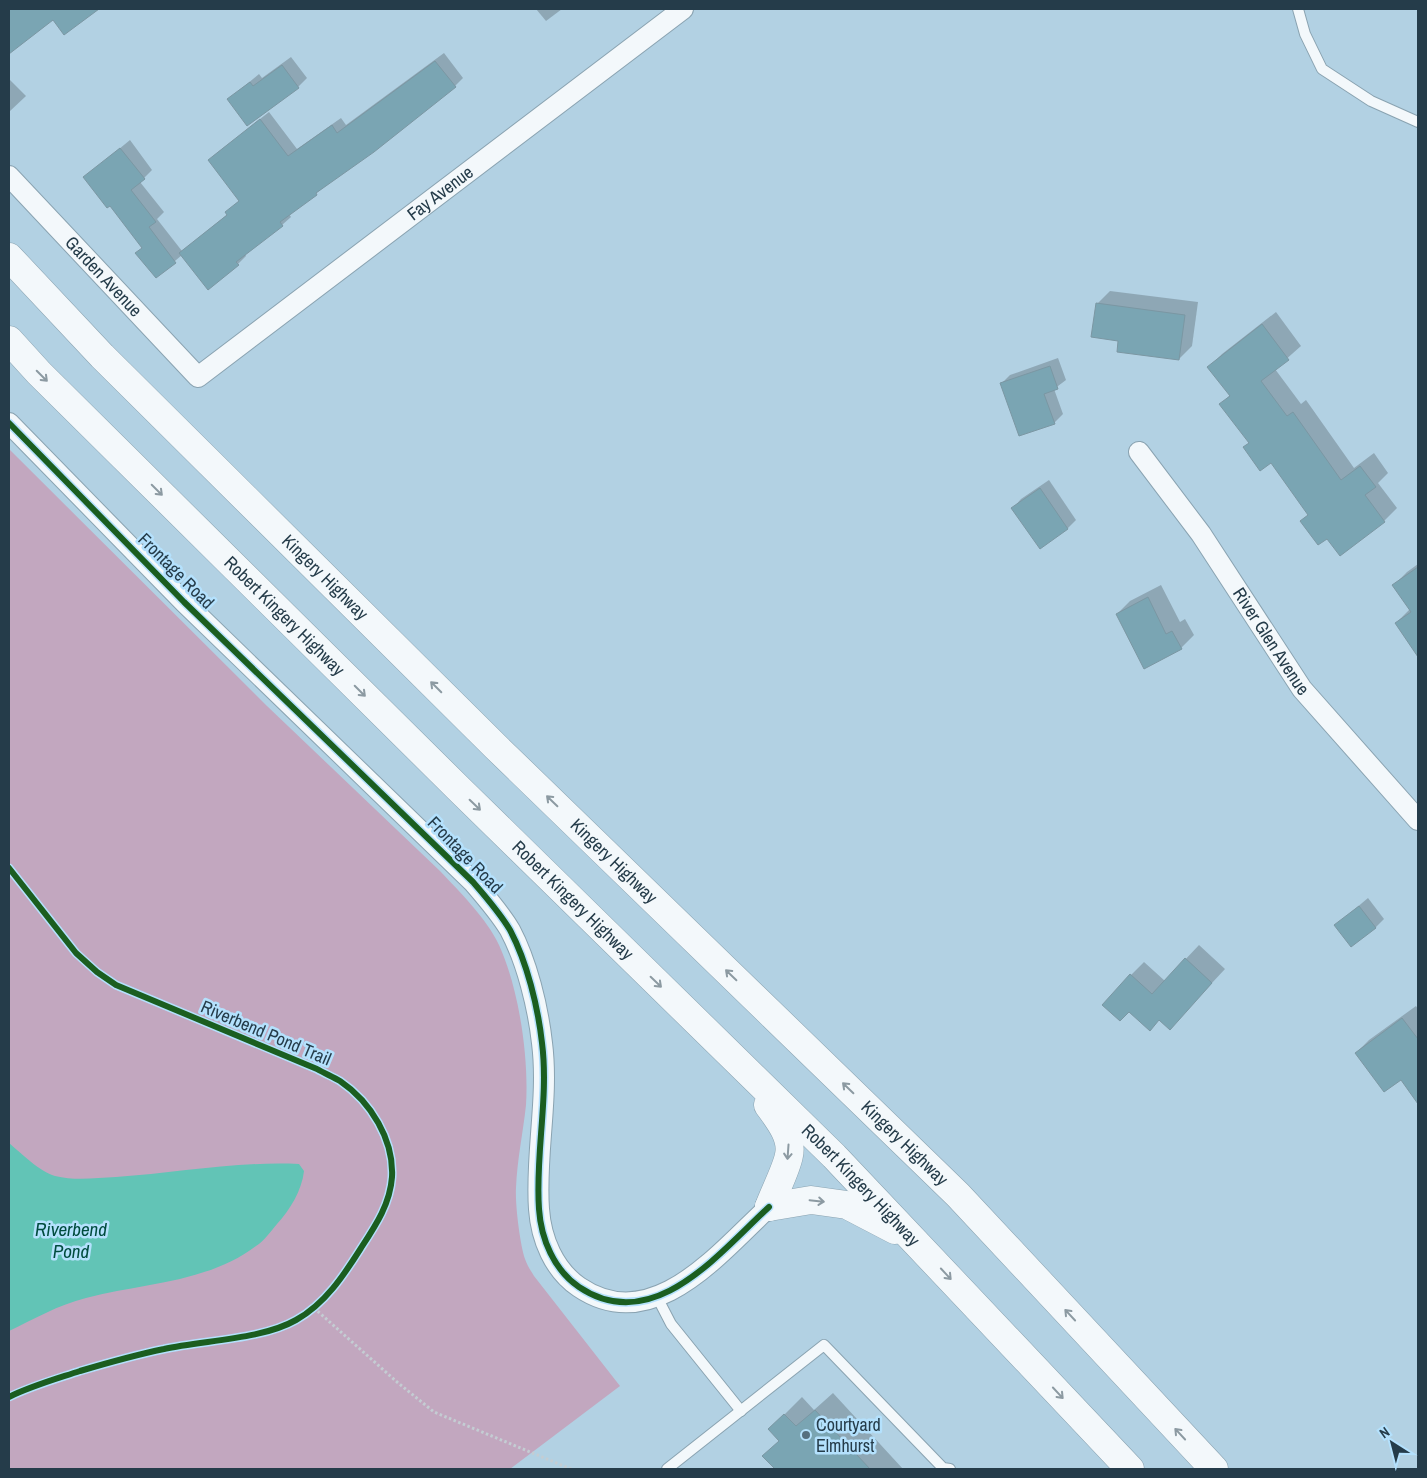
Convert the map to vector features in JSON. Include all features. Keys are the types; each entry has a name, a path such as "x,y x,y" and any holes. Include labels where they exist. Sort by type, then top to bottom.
{"highway":[{"name":"Kingery Highway","path":"9,257 102,356 489,740 958,1195 1214,1469"},
{"name":"Robert Kingery Highway","path":"9,340 46,380 450,781 834,1156 1130,1469"},
{"path":"729,1052 781,1122 787,1136 790,1154 769,1207"},
{"path":"769,1207 810,1200 847,1205 913,1239"}],"street":[{"name":"Fay Avenue","path":"198,377 683,9"},
{"name":"Garden Avenue","path":"9,176 198,377"},
{"name":"Frontage Road","path":"9,423 184,602 466,875 495,908 509,929 521,956 542,1042 544,1108 539,1177 539,1209 543,1236 556,1265 570,1281 591,1296 612,1302 632,1303 657,1297 677,1287 701,1270 769,1207"},
{"name":"River Glen Avenue","path":"1139,452 1201,534 1302,689 1418,820"}],"lane":[{"path":"1298,9 1305,34 1322,69 1372,101 1418,122"},
{"path":"657,1297 671,1324 741,1411"},
{"path":"667,1469 824,1345 945,1469"}],"path":[{"path":"308,1312 319,1302"},
{"path":"314,1308 397,1382 434,1412 571,1469"}],"shaded area":[{"path":"9,449 267,706 440,871 488,925 499,945 517,1002 526,1066 526,1105 516,1195 518,1224 523,1252 534,1276 620,1386 510,1469 9,1469"}],"water":[{"name":"Riverbend Pond","path":"9,1143 43,1171 55,1176 70,1178 116,1177 253,1164 299,1164 304,1171 295,1199 270,1233 256,1246 237,1258 217,1268 196,1275 108,1293 66,1304 9,1331"}],"building":[{"path":"9,9 99,9 64,35 53,20 9,54"},
{"path":"435,61 456,87 374,152 316,193 317,195 280,222 283,226 236,262 239,265 208,290 179,253 227,215 225,212 239,201 208,160 260,119 288,156 332,125 337,133"},
{"path":"282,65 299,88 247,126 227,99 250,82 253,86"},
{"path":"120,148 145,179 131,190 156,222 149,227 176,263 156,278 135,253 142,248 110,206 107,208 83,177"},
{"path":"1096,303 1185,315 1179,360 1117,352 1118,341 1091,337"},
{"path":"1262,324 1289,360 1261,381 1287,416 1293,412 1341,480 1360,466 1376,487 1365,495 1385,522 1340,556 1327,539 1318,545 1300,521 1308,515 1271,463 1260,471 1243,447 1249,443 1219,404 1230,396 1207,367"},
{"path":"1050,366 1058,389 1044,394 1055,424 1019,436 1000,383"},
{"path":"1040,488 1068,529 1040,549 1011,508"},
{"path":"1418,567 1418,657 1395,623 1411,612 1392,585"},
{"path":"1148,597 1166,634 1172,631 1182,649 1144,669 1116,614"},
{"path":"1359,906 1376,928 1351,947 1334,925"},
{"path":"1185,958 1212,983 1170,1030 1159,1020 1150,1031 1129,1012 1120,1021 1102,1005 1130,974 1152,994"},
{"path":"1402,1018 1418,1039 1418,1104 1401,1080 1384,1092 1355,1053"},
{"name":"Courtyard Elmhurst","path":"815,1410 870,1469 775,1469 762,1456 779,1441 768,1429 784,1414 796,1426"}],"cycle path":[{"path":"9,423 184,602 473,882 493,905 510,930 527,970 538,1015 544,1064 538,1188 540,1220 550,1253 562,1272 579,1287 606,1300 633,1302 658,1296 683,1283 706,1266 769,1207"},
{"name":"Riverbend Pond Trail","path":"9,868 76,953 97,972 116,985 317,1069 340,1081 371,1111 385,1136 392,1163 391,1187 385,1205 372,1231 333,1288 316,1306 296,1320 282,1327 249,1336 179,1346 121,1359 26,1389 9,1397"}],"place":[{"name":"Courtyard Elmhurst","path":"806,1435"}]}
